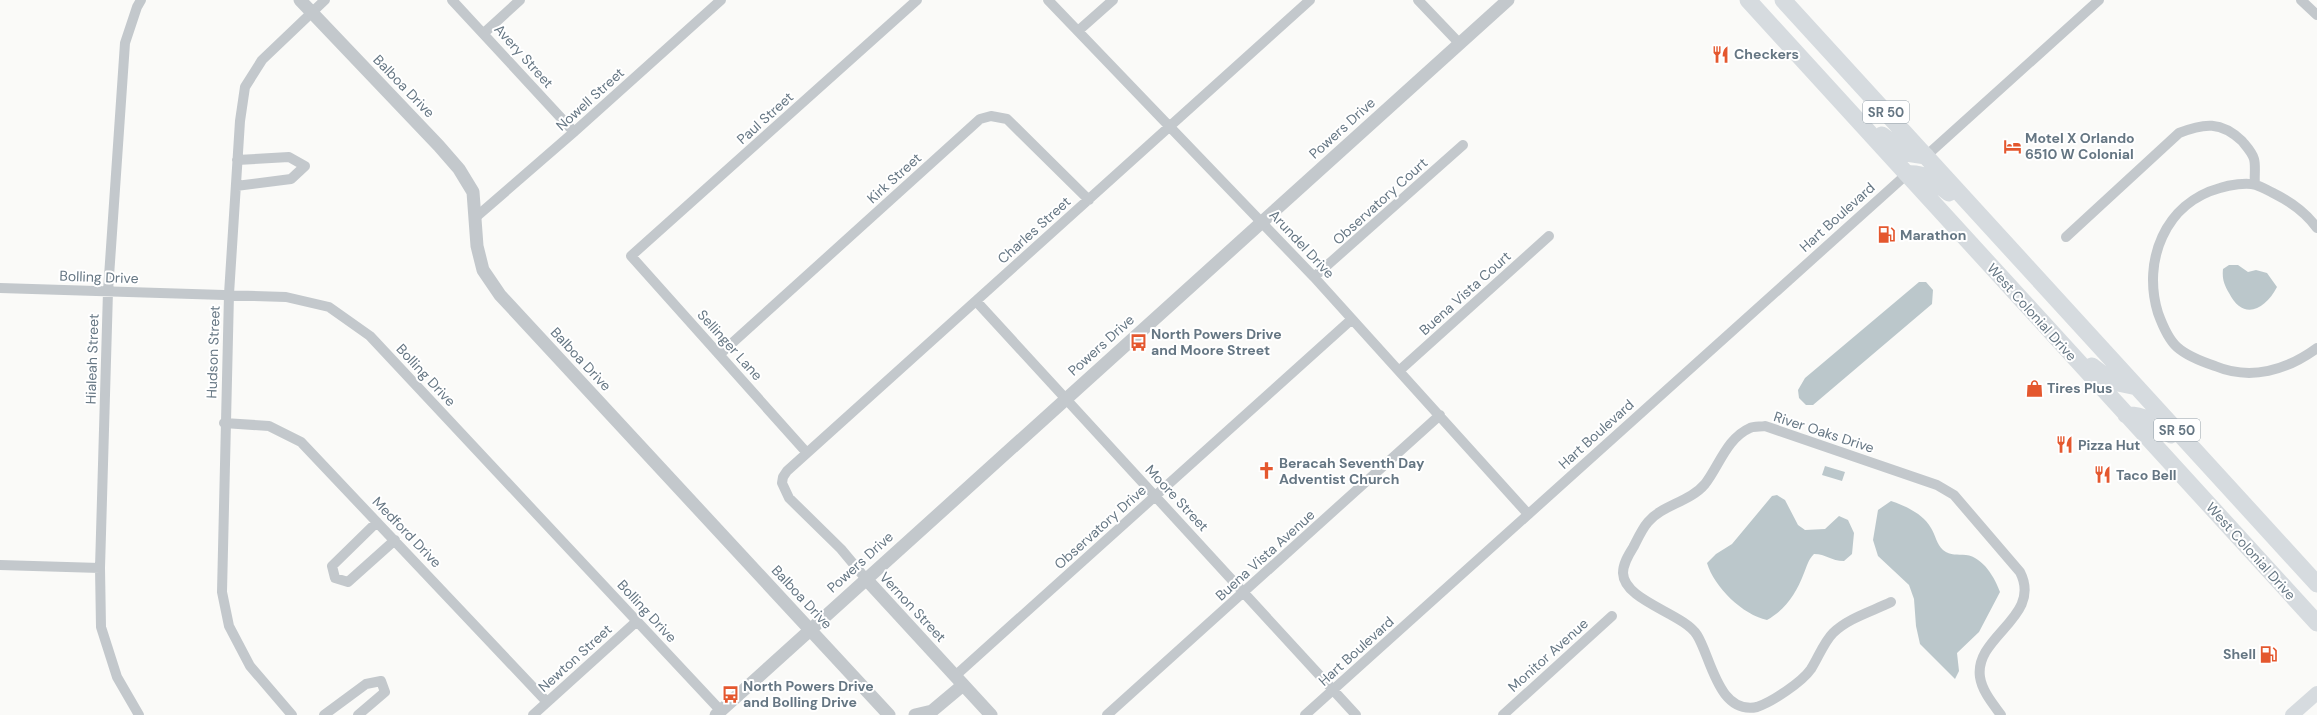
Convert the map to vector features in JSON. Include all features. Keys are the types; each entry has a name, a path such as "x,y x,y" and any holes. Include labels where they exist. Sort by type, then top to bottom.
{"highway":[{"name":"West Colonial Drive","path":"1748,0 2317,623"},
{"name":"West Colonial Drive","path":"1783,0 2317,584"},
{"path":"1844,106 1906,154 1926,156"},
{"path":"1907,174 1917,173 1925,175 1988,225"},
{"path":"2060,342 2113,382 2137,387"},
{"path":"2126,415 2138,414 2147,418 2203,460"}],"main road":[{"path":"2292,715 2317,693"}],"street":[{"name":"Hialeah Street","path":"139,715 116,677 101,627 100,568 108,291 125,43 137,7 141,0"},
{"name":"Balboa Drive","path":"300,0 459,169 473,192 477,246 483,270 500,295 890,715"},
{"name":"Hudson Street","path":"292,715 250,666 229,626 222,592 221,559 224,423 229,294 237,160 245,87 262,60 325,0"},
{"name":"Avery Street","path":"452,0 574,132"},
{"path":"484,33 520,0"},
{"name":"Nowell Street","path":"476,217 574,132 721,0"},
{"name":"Paul Street","path":"631,256 917,0"},
{"name":"Arundel Drive","path":"1048,0 1262,221 1400,370 1528,514"},
{"path":"1078,31 1113,0"},
{"name":"Charles Street","path":"782,483 783,477 787,472 807,453 1310,0"},
{"path":"1418,0 1460,44"},
{"name":"Powers Drive","path":"718,713 1508,0"},
{"path":"1926,156 2099,0"},
{"path":"2301,0 2317,16"},
{"name":"Kirk Street","path":"720,354 980,119 991,116 1007,119 1089,200"},
{"path":"2066,237 2179,133 2196,126 2216,125 2233,132 2246,146 2254,159 2255,184"},
{"name":"Observatory Court","path":"1314,277 1463,145"},
{"path":"236,186 291,178 305,166 289,157 237,160"},
{"name":"Hart Boulevard","path":"1305,715 1907,174"},
{"path":"2317,228 2290,202 2255,184 2226,186 2203,192 2185,205 2169,223 2158,242 2154,269 2153,298 2162,325 2177,347 2204,362 2227,371 2253,374 2280,369 2303,359 2317,348"},
{"name":"Buena Vista Court","path":"1400,370 1548,236"},
{"name":"Sellinger Lane","path":"631,256 807,453"},
{"name":"Bolling Drive","path":"0,288 229,294 286,297 329,307 370,336 637,621 718,713"},
{"name":"Moore Street","path":"976,301 1356,715"},
{"name":"Observatory Drive","path":"959,680 1155,496 1352,319"},
{"name":"Buena Vista Avenue","path":"1107,715 1440,415"},
{"name":"Medford Drive","path":"224,423 269,426 301,442 547,702"},
{"name":"River Oaks Drive","path":"1892,602 1842,626 1832,634 1810,670 1799,682 1766,703 1756,707 1741,707 1728,699 1720,690 1697,635 1687,626 1633,592 1625,583 1623,572 1626,559 1648,522 1694,493 1705,484 1723,454 1750,428 1765,426 1937,485 1954,495 2020,572 2026,583 2024,597 2016,613 1985,652 1980,664 1980,678 1984,691 2001,715"},
{"name":"Vernon Street","path":"782,483 789,498 803,514 841,550 991,715"},
{"path":"378,522 332,566 335,578 348,582 395,540"},
{"path":"0,565 100,568"},
{"name":"Monitor Avenue","path":"1503,715 1612,616"},
{"name":"Newton Street","path":"533,715 637,621"},
{"path":"915,715 932,711 959,680"},
{"path":"324,715 366,684 381,681 386,692 358,715"}],"shaded area":[{"path":"2229,265 2238,265 2248,272 2256,270 2267,273 2277,287 2266,302 2260,306 2254,309 2241,307 2235,302 2227,290 2224,281 2223,269"},
{"path":"1919,282 1926,282 1933,290 1932,304 1813,405 1806,405 1799,398 1798,390 1805,378"},
{"path":"1825,466 1845,472 1842,481 1822,475"},
{"path":"1777,495 1785,500 1798,525 1805,530 1825,529 1839,516 1848,520 1854,533 1852,554 1844,561 1814,554 1809,561 1798,588 1790,600 1780,611 1767,620 1748,612 1731,599 1716,581 1707,563 1716,554 1732,544 1772,496"},
{"path":"1891,501 1908,508 1928,523 1943,550 1951,554 1972,557 1983,564 1992,575 2000,592 1979,632 1957,653 1959,671 1955,679 1920,644 1916,626 1914,599 1909,585 1878,556 1873,540 1878,510"}],"place":[{"name":"Checkers","path":"1721,54"},
{"name":"Motel X Orlando 6510 W Colonial","path":"2012,146"},
{"name":"Marathon","path":"1887,235"},
{"name":"North Powers Drive and Moore Street","path":"1138,342"},
{"name":"Tires Plus","path":"2034,388"},
{"name":"Pizza Hut","path":"2065,445"},
{"name":"Beracah Seventh Day Adventist Church","path":"1266,471"},
{"name":"Taco Bell","path":"2103,475"},
{"name":"Shell","path":"2269,654"},
{"name":"North Powers Drive and Bolling Drive","path":"730,694"}]}
